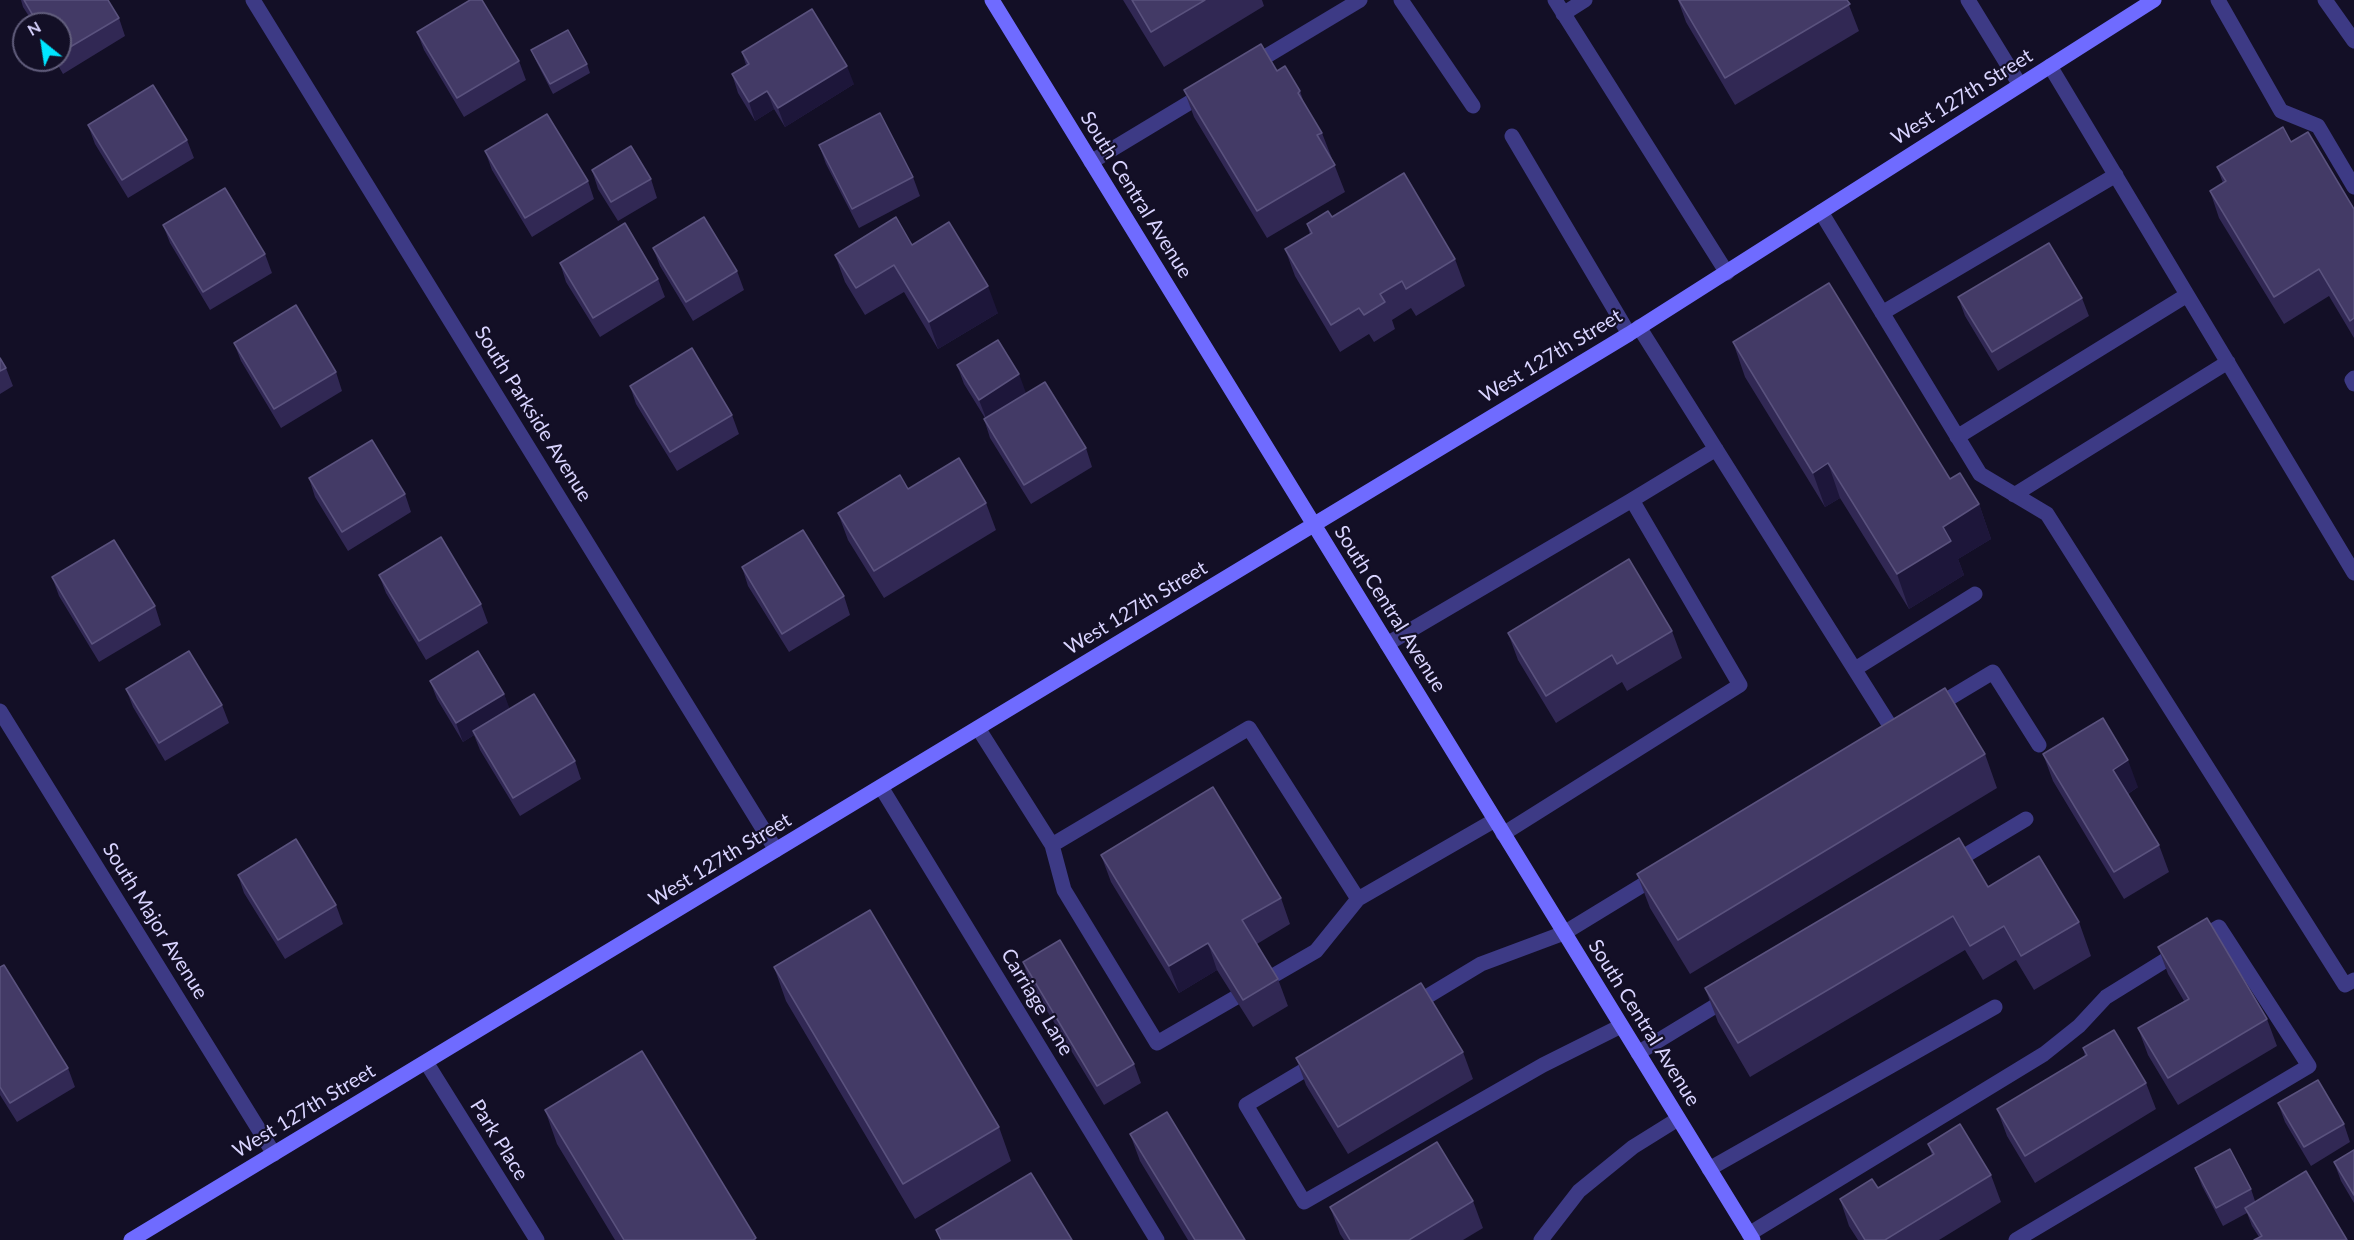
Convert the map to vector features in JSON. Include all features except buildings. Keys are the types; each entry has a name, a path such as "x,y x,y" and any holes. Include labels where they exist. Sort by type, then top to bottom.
{"main road":[{"name":"South Central Avenue","path":"992,0 1751,1237"},
{"name":"West 127th Street","path":"131,1240 1634,331 2154,0"}],"street":[{"name":"South Parkside Avenue","path":"253,0 776,850"},
{"path":"1241,72 1360,0"},
{"path":"1401,0 1473,106"},
{"path":"1555,0 1727,273"},
{"path":"1563,14 1586,0"},
{"path":"1968,0 2020,85"},
{"path":"2218,0 2281,111 2318,126 2354,187"},
{"path":"2325,0 2354,41"},
{"path":"2050,66 2354,573"},
{"path":"1091,162 1221,84"},
{"path":"1512,136 1634,331 1716,449 1894,732"},
{"path":"1882,313 2116,176"},
{"path":"1821,212 1980,474 2047,514 2345,985 2354,980"},
{"path":"1957,437 2187,295"},
{"path":"2014,495 2228,362"},
{"path":"2354,378 2352,380 2354,384"},
{"path":"1387,644 1716,449"},
{"path":"1503,834 1740,685 1632,500"},
{"path":"1855,669 1975,594"},
{"path":"1924,714 1993,672 2039,745"},
{"name":"South Major Avenue","path":"0,711 274,1154"},
{"path":"978,728 1052,844 1064,890 1157,1043 1316,951 1358,899 1495,820"},
{"path":"1052,844 1249,728 1358,899"},
{"name":"Carriage Lane","path":"881,787 1157,1240"},
{"path":"1934,874 2026,819"},
{"path":"1399,1013 1481,964 1564,933 1674,866"},
{"path":"1751,1237 2044,1054 2079,1026 2106,997 2219,927 2309,1066 2016,1240"},
{"path":"1638,1053 1740,991"},
{"path":"1709,1168 1995,1007"},
{"path":"1327,1056 1246,1105 1304,1202 1543,1065 1621,1026"},
{"name":"Park Place","path":"426,1062 537,1240"},
{"path":"1541,1240 1579,1191 1634,1146 1678,1119"}]}
